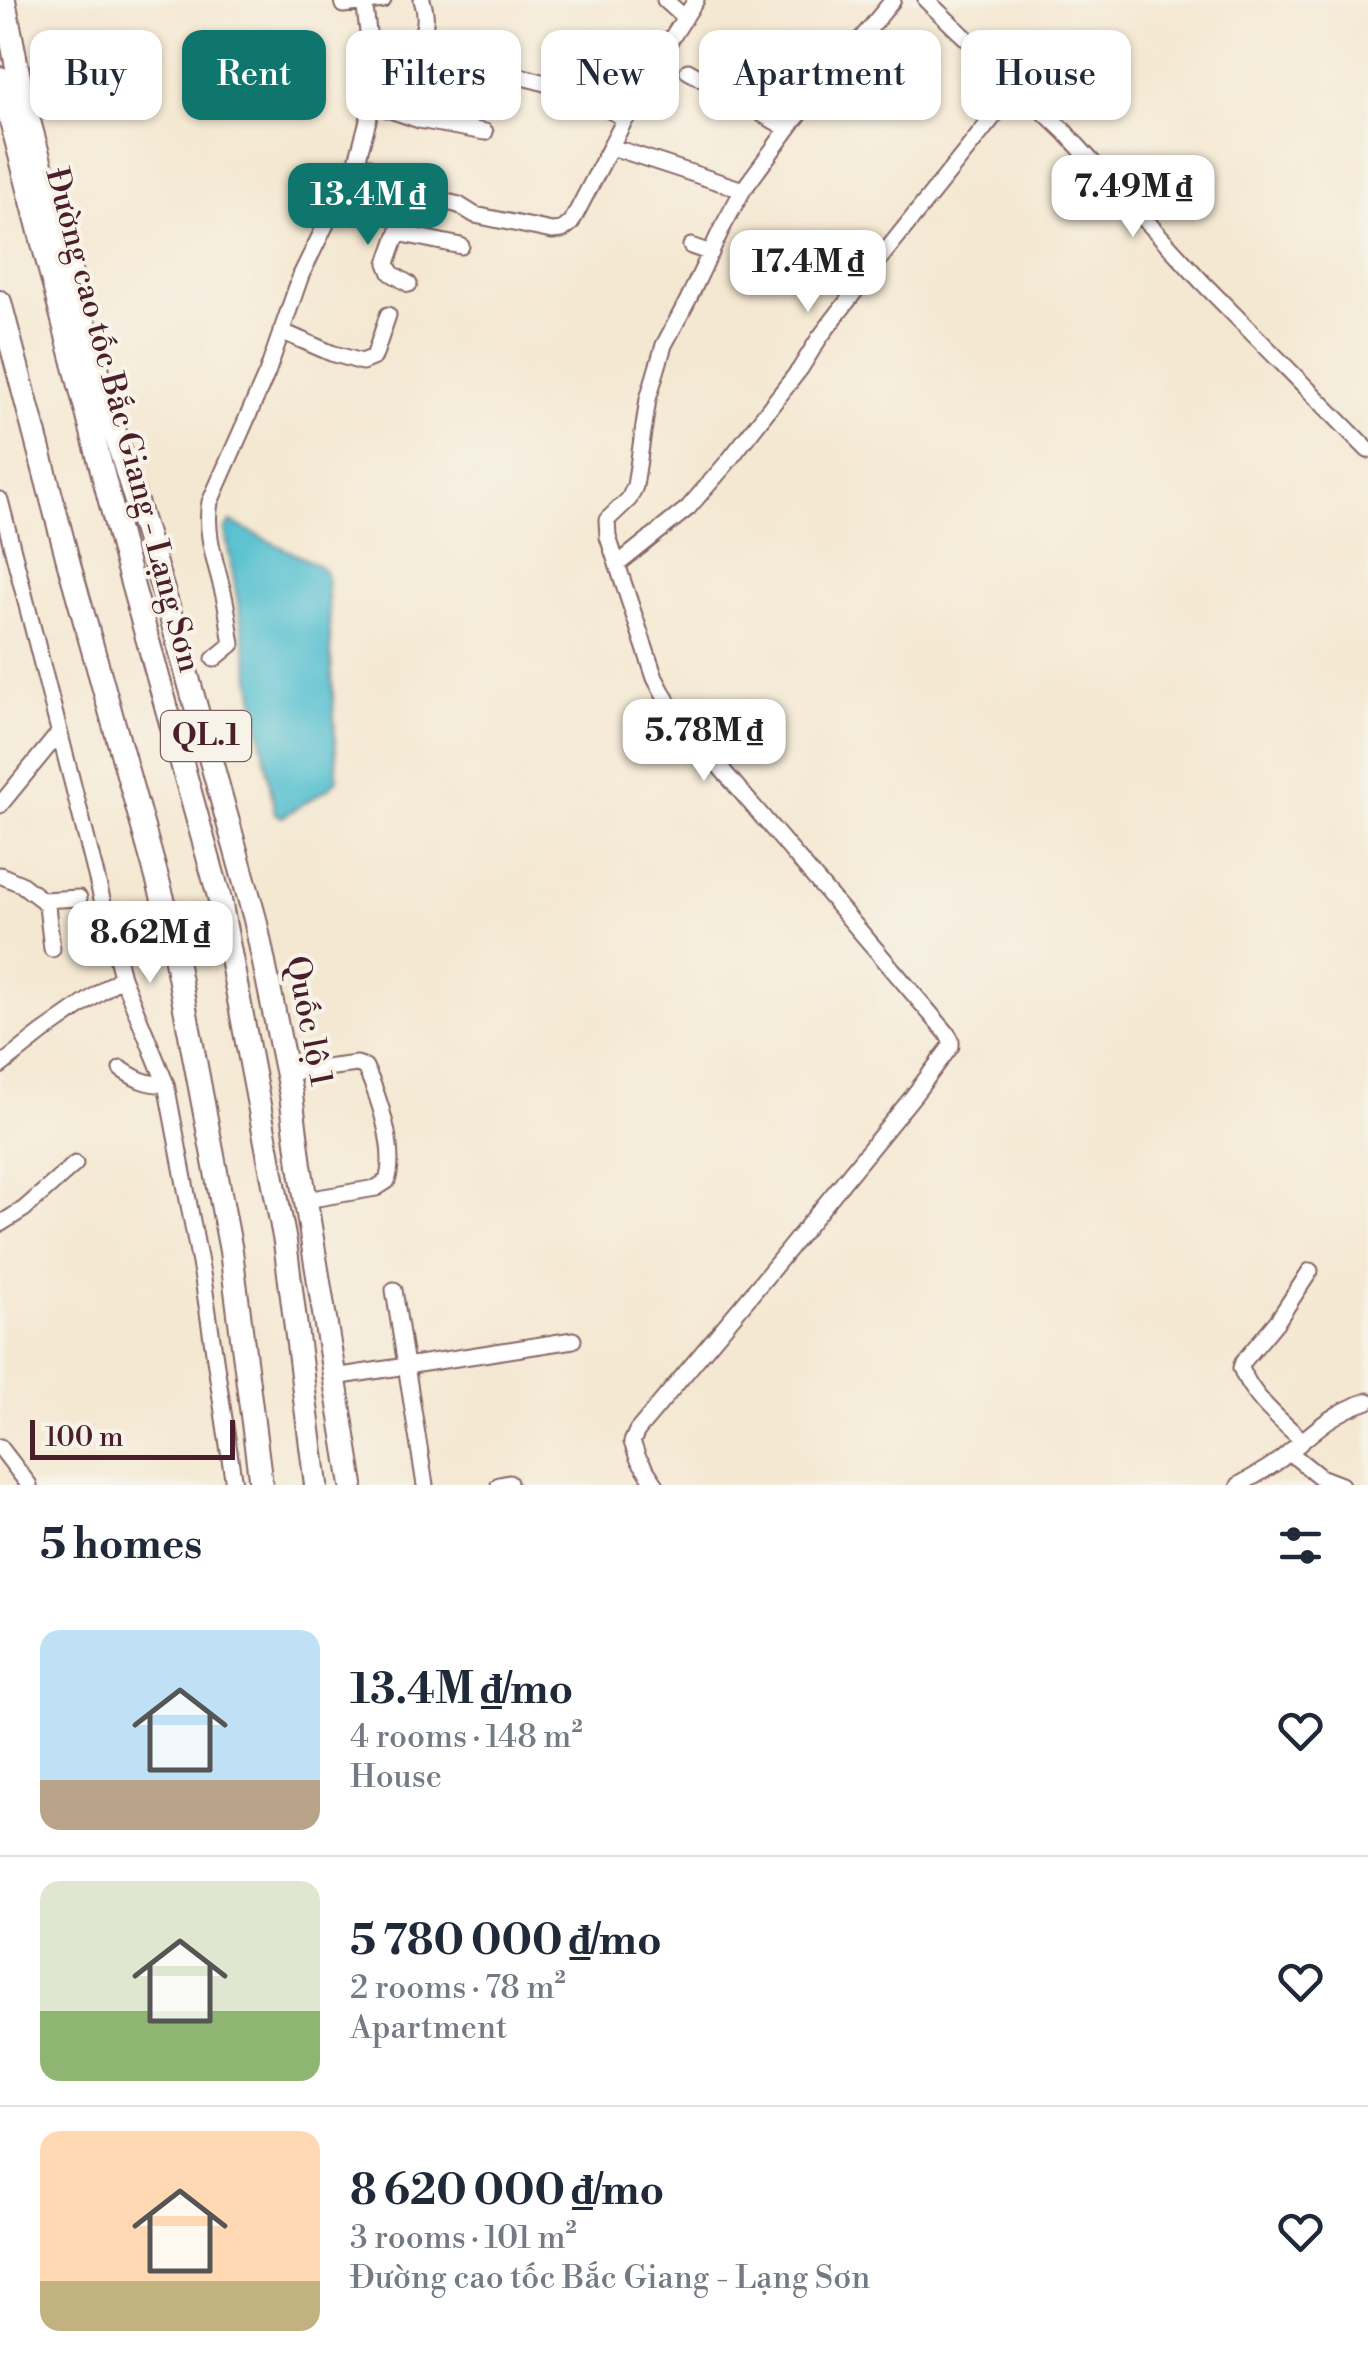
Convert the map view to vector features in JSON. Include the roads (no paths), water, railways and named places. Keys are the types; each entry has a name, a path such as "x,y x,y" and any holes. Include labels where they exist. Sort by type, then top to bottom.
{"highway":[{"name":"Quốc lộ 1","path":"4,0 24,104 255,918 286,1073 352,1485"},
{"name":"Đường cao tốc Bắc Giang - Lạng Sơn","path":"0,78 122,551 220,900 285,1242 316,1485"},
{"path":"0,302 166,913 231,1252 261,1485"}],"street":[{"path":"342,0 343,5 383,0"},
{"path":"422,0 424,30"},
{"path":"665,0 684,18"},
{"path":"676,30 696,0"},
{"path":"656,1485 632,1442 636,1431 951,1046 951,1040 673,712 655,678 608,537 607,520 635,486 648,400 664,345 743,190 893,0"},
{"path":"926,0 961,33"},
{"path":"365,2 368,30"},
{"path":"688,71 788,129"},
{"path":"214,659 232,644 207,517 210,502 267,373 301,274 357,161 368,120"},
{"path":"419,120 485,132"},
{"path":"357,161 475,215 562,230 571,223 626,120"},
{"path":"618,564 688,508 726,464 990,120"},
{"path":"1053,120 1214,294 1368,450"},
{"path":"612,147 743,190"},
{"path":"409,284 390,273 387,263 414,187"},
{"path":"398,233 461,246"},
{"path":"691,246 711,253"},
{"path":"281,331 330,353 362,362 374,357 388,315"},
{"path":"0,500 122,977 166,1084 203,1279 234,1485"},
{"path":"0,804 58,733"},
{"path":"0,875 21,884 47,906 52,948"},
{"path":"42,900 80,898"},
{"path":"0,1066 122,977"},
{"path":"286,1073 357,1064 365,1067 374,1086 392,1167 387,1181 376,1188 306,1200"},
{"path":"121,1069 151,1085 166,1084"},
{"path":"0,1224 24,1209 76,1164"},
{"path":"1302,1440 1251,1387 1241,1368 1310,1271"},
{"path":"394,1290 424,1485"},
{"path":"336,1377 573,1340"},
{"path":"1239,1485 1280,1460 1322,1422 1368,1401"},
{"path":"0,1447 29,1485"},
{"path":"1289,1452 1320,1477 1342,1485"}],"water":[{"path":"231,522 321,567 327,576 337,779 282,817 275,813 225,530"}]}
